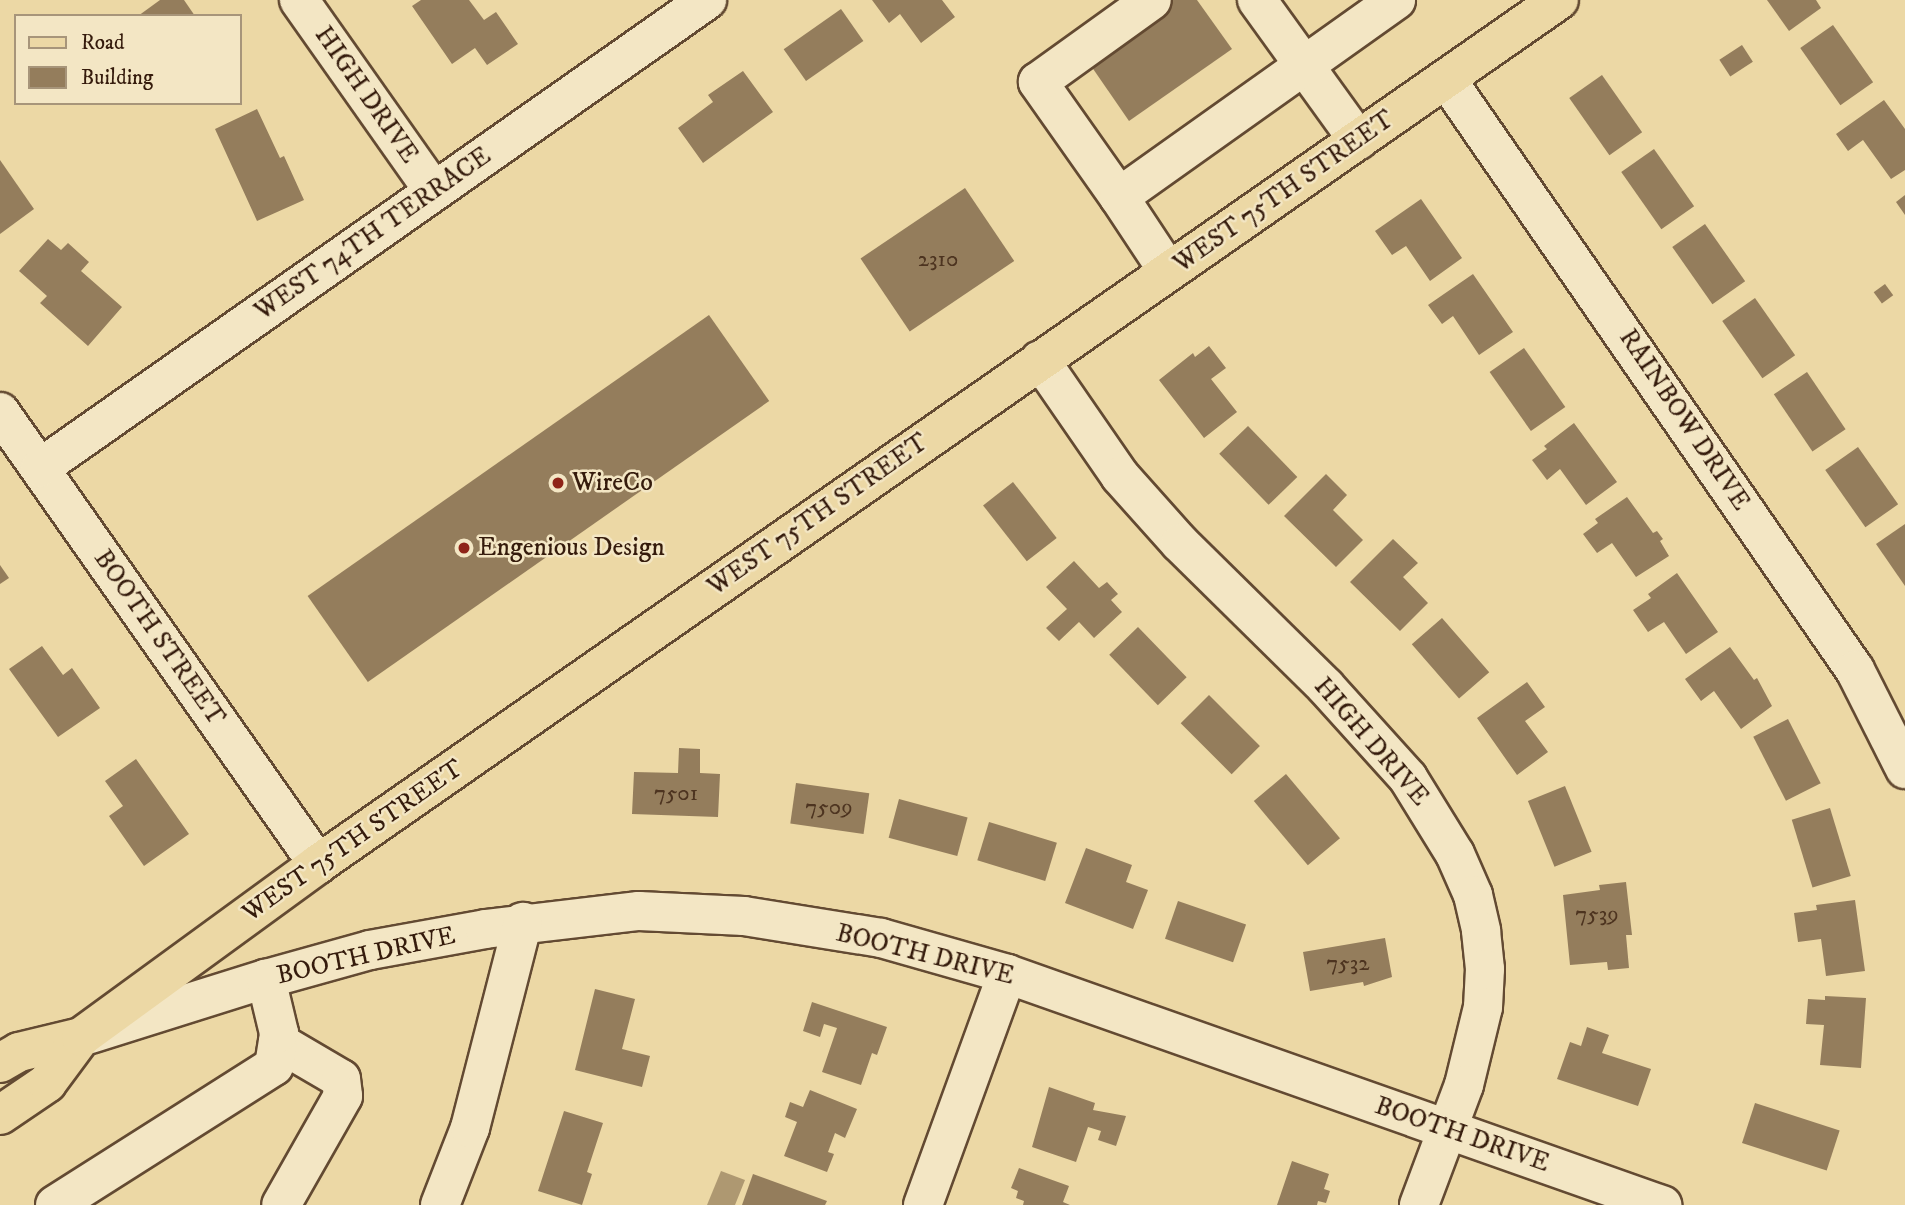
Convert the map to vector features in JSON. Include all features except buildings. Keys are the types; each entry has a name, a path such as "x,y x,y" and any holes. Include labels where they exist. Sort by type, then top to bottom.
{"main road":[{"name":"WEST 75TH STREET","path":"0,1115 47,1083 81,1037 318,864 1168,271 1447,80 1548,3"},
{"name":"WEST 75TH STREET","path":"0,1063 19,1052 81,1037"}],"street":[{"name":"HIGH DRIVE","path":"299,0 433,190"},
{"name":"WEST 74TH TERRACE","path":"40,468 707,0"},
{"path":"1152,0 1038,82 1168,271"},
{"path":"1257,0 1358,140"},
{"path":"1119,197 1396,0"},
{"name":"RAINBOW DRIVE","path":"1447,80 1855,670 1905,769"},
{"name":"HIGH DRIVE","path":"1040,360 1120,475 1180,543 1325,686 1408,778 1455,854 1473,895 1485,969 1478,1037 1419,1205"},
{"name":"BOOTH STREET","path":"0,412 318,864"},
{"name":"BOOTH DRIVE","path":"81,1037 370,950 523,922 639,911 744,916 881,938 1007,974 1662,1205"},
{"path":"440,1205 470,1128 523,922"},
{"path":"923,1205 1007,974"},
{"path":"55,1205 274,1066 279,1033 267,979"},
{"path":"278,1042 341,1079 342,1096 281,1205"}],"shaded area":[{"path":"721,1171 745,1180 735,1205 707,1205"}],"place":[{"name":"WireCo","path":"558,483"},
{"name":"Engenious Design","path":"464,548"}]}
